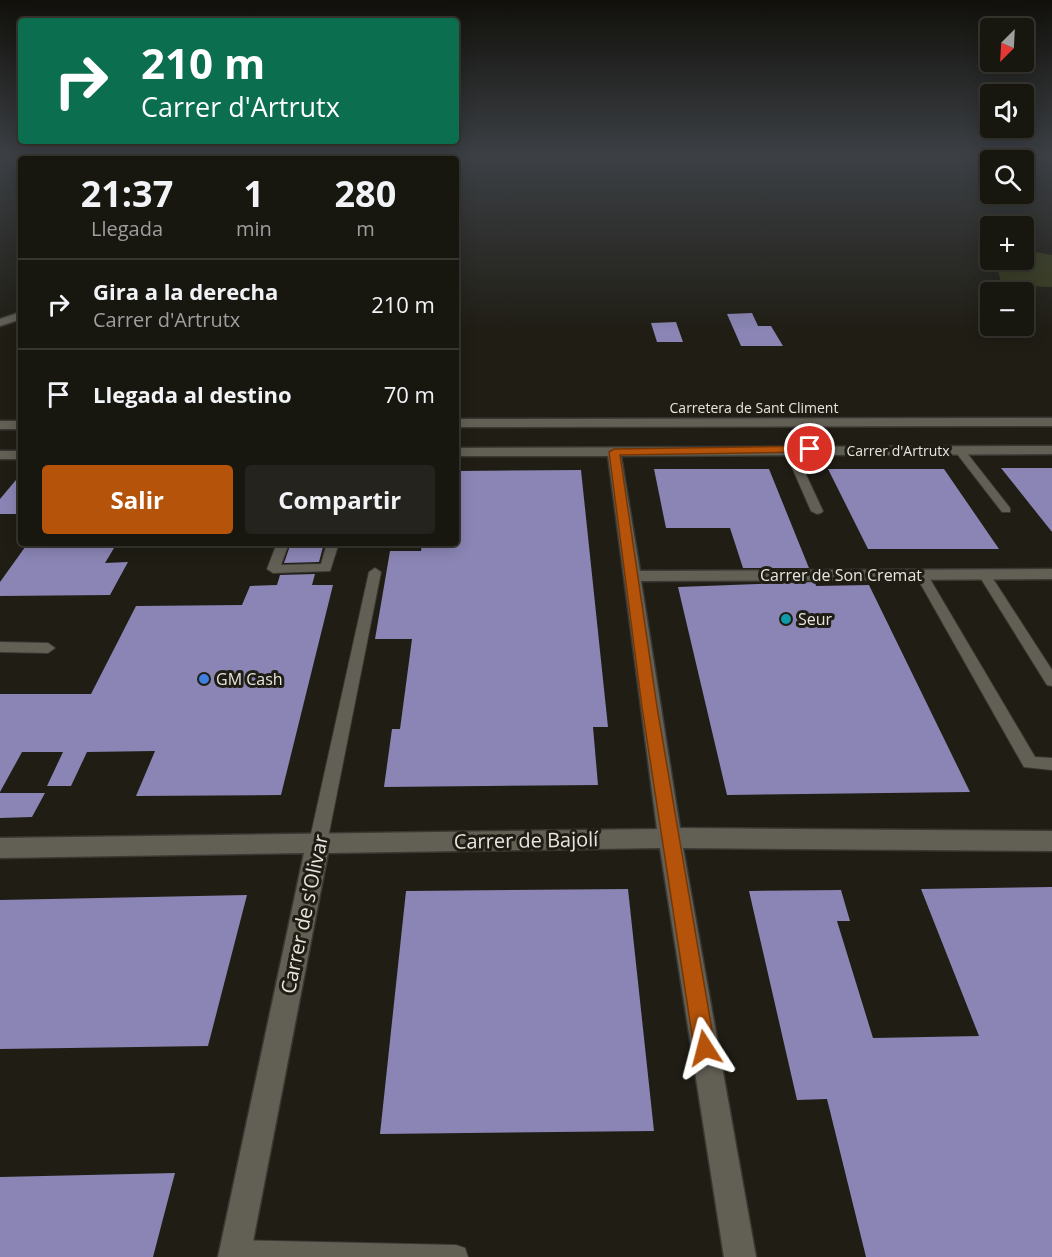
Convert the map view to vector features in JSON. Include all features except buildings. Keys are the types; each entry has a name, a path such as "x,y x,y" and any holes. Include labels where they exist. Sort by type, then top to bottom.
{"street":[{"path":"0,323 18,316"},
{"name":"Carretera de Sant Climent","path":"459,423 1052,422"},
{"path":"0,425 18,425"},
{"name":"Carrer d'Artrutx","path":"462,452 789,449 1052,450"},
{"path":"614,452 630,576 670,838 740,1257"},
{"path":"0,455 18,455"},
{"name":"Carrer de Son Cremat","path":"630,576 1052,574"},
{"name":"Carrer de Bajolí","path":"0,848 670,838 1052,841"},
{"name":"Carrer de s'Olivar","path":"234,1255 318,843"}],"lane":[{"path":"789,449 817,511"},
{"path":"959,450 1006,510"},
{"path":"282,546 273,569 326,568 332,546"},
{"name":"Carrer de s'Olivar","path":"318,843 375,572"},
{"path":"921,574 1030,763 1052,764"},
{"path":"984,574 1052,681"},
{"path":"0,647 48,648"},
{"path":"234,1255 456,1257"}],"green space":[{"path":"1034,250 1052,255 1052,287 1034,286 1034,282 1001,282 998,270 1034,270"}],"place":[{"name":"Seur","path":"786,619"},
{"name":"GM Cash","path":"204,679"}],"route":[{"path":"705,1048 670,838 630,576 614,452 810,449"}]}
